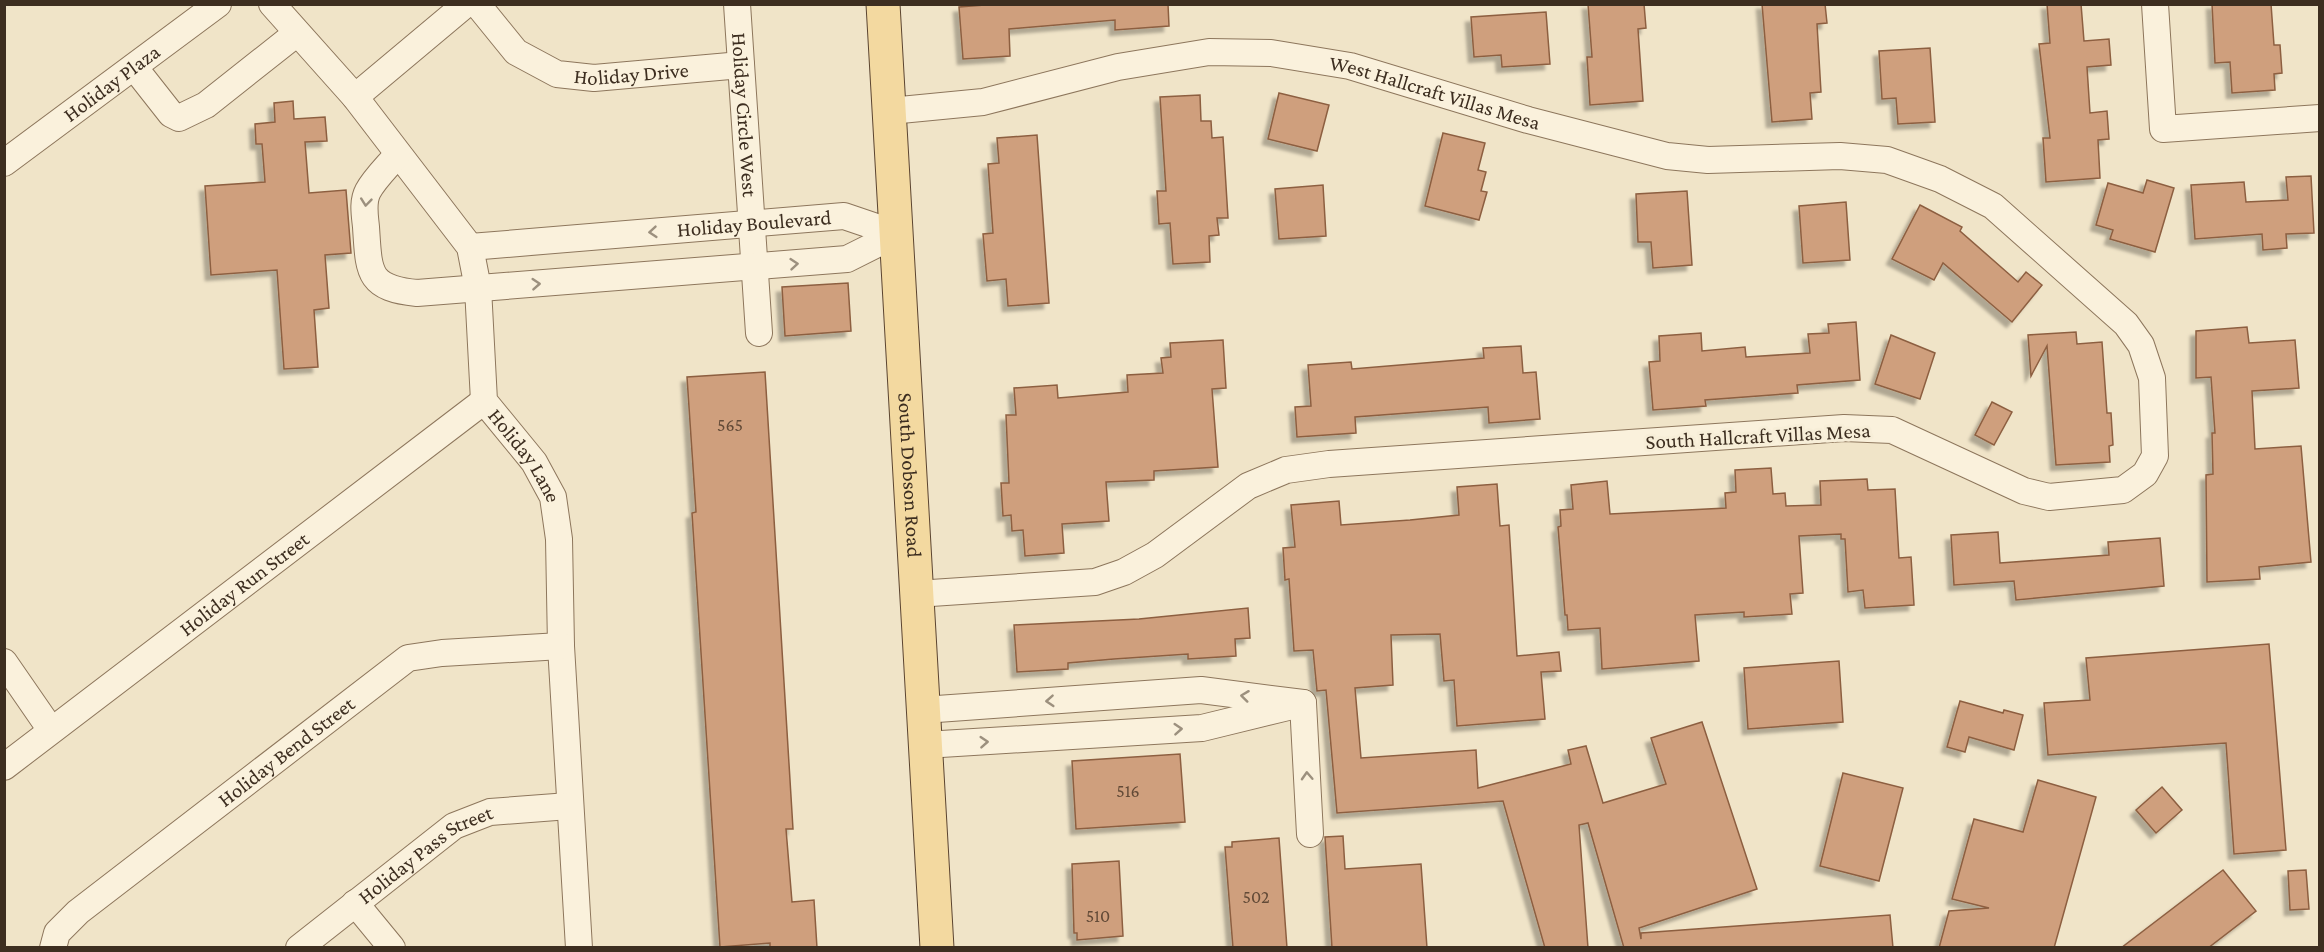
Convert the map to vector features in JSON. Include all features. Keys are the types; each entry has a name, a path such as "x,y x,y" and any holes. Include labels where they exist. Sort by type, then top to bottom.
{"main road":[{"name":"South Dobson Road","path":"883,4 937,948"}],"street":[{"name":"Holiday Plaza","path":"4,162 218,4"},
{"name":"Holiday Lane","path":"272,4 355,97 397,155 470,247 478,288 484,401 534,462 553,497 559,539 561,646 579,948"},
{"path":"355,97 466,4"},
{"name":"Holiday Drive","path":"477,4 516,52 557,74 594,78 741,65"},
{"name":"Holiday Circle West","path":"737,4 759,333"},
{"path":"2155,4 2163,129 2319,118"},
{"path":"134,67 171,114 179,118 206,105 297,33"},
{"name":"West Hallcraft Villas Mesa","path":"890,111 983,102 1118,67 1209,52 1271,53 1350,66 1528,120 1667,156 1708,160 1840,156 1887,160 1940,178 1974,196"},
{"name":"Holiday Boulevard","path":"397,155 368,191 364,203 369,263 376,278 390,290 417,292 478,288 847,259 897,234"},
{"name":"South Hallcraft Villas Mesa","path":"916,594 1095,582 1124,572 1155,555 1248,486 1286,470 1391,460 1844,428 1892,430 2024,491 2049,497 2123,490 2145,474 2155,456 2152,378 2141,345 2126,324 2059,264 1993,206 1974,196"},
{"name":"Holiday Boulevard","path":"470,247 844,216 897,234"},
{"name":"Holiday Run Street","path":"4,767 484,401"},
{"name":"Holiday Bend Street","path":"53,948 57,933 78,912 408,658 442,652 561,646"},
{"path":"4,663 51,730"},
{"path":"923,710 1201,690 1303,703"},
{"path":"1109,697 1111,734"},
{"path":"925,745 1202,728 1303,703"},
{"path":"1303,703 1310,834"},
{"name":"Holiday Pass Street","path":"299,948 454,825 490,812 569,806"},
{"path":"355,903 392,948"}],"building":[{"path":"998,4 1168,4 1169,26 1115,30 1115,20 1009,29 1010,56 963,59 959,7"},
{"path":"1588,4 1644,4 1646,28 1638,29 1643,101 1590,105 1587,57 1592,57"},
{"path":"1762,4 1825,4 1827,23 1817,24 1821,92 1810,93 1812,119 1772,122"},
{"path":"2047,4 2081,4 2084,41 2109,39 2111,65 2087,67 2090,113 2107,111 2109,139 2098,140 2100,178 2046,182 2043,138 2050,138 2039,44 2050,43"},
{"path":"2212,4 2271,4 2274,45 2280,45 2282,73 2274,74 2275,90 2232,93 2230,62 2215,63"},
{"path":"1546,12 1550,64 1502,67 1501,55 1474,57 1471,17"},
{"path":"1930,48 1935,122 1898,124 1896,98 1882,99 1879,51"},
{"path":"1279,93 1329,105 1317,151 1268,139"},
{"path":"1200,95 1201,121 1211,121 1212,138 1223,137 1228,218 1217,218 1219,235 1209,236 1210,262 1173,264 1170,223 1159,224 1157,191 1166,191 1160,97"},
{"path":"293,101 294,119 325,117 327,141 305,142 309,193 346,190 351,253 325,255 329,308 314,310 318,367 284,369 277,270 211,275 205,186 265,182 262,144 256,144 255,124 275,122 274,103"},
{"path":"1443,133 1485,143 1478,170 1486,172 1481,191 1487,192 1479,220 1425,206"},
{"path":"1037,135 1049,303 1008,306 1006,279 987,281 983,234 993,233 988,164 999,163 997,138"},
{"path":"2311,176 2314,233 2286,234 2287,248 2263,250 2262,234 2195,239 2191,185 2244,182 2246,202 2288,200 2286,177"},
{"path":"2147,180 2174,188 2155,252 2110,239 2113,230 2096,225 2108,183 2143,193"},
{"path":"1323,185 1326,236 1279,239 1275,189"},
{"path":"1687,191 1692,265 1653,268 1651,242 1638,242 1636,194"},
{"path":"1846,202 1850,260 1803,263 1799,206"},
{"path":"1920,205 1962,227 1960,231 2018,282 2026,272 2042,285 2012,322 1943,263 1934,280 1892,259"},
{"path":"848,283 851,331 785,336 782,287"},
{"path":"1856,322 1860,380 1797,385 1798,393 1705,400 1706,406 1653,410 1649,362 1660,361 1659,336 1701,333 1702,351 1745,347 1746,357 1810,353 1808,334 1829,333 1828,324"},
{"path":"2247,327 2249,343 2295,340 2299,388 2252,391 2255,449 2301,446 2311,562 2259,567 2260,579 2207,582 2206,475 2213,474 2212,433 2215,433 2211,377 2196,378 2196,331"},
{"path":"2076,332 2077,344 2102,342 2107,413 2111,413 2113,445 2109,446 2110,462 2056,465 2047,346 2031,376 2028,335"},
{"path":"1891,335 1935,353 1920,399 1875,384"},
{"path":"1223,340 1226,388 1212,389 1218,467 1154,471 1154,480 1106,482 1109,521 1062,524 1064,553 1025,556 1023,530 1012,531 1011,515 1003,516 1001,483 1009,483 1006,415 1016,415 1014,388 1057,385 1058,398 1128,392 1127,375 1163,373 1161,358 1171,357 1170,343"},
{"path":"1521,346 1523,373 1536,372 1540,419 1489,423 1488,407 1355,417 1356,433 1297,437 1295,407 1311,406 1308,365 1351,362 1352,369 1484,358 1483,348"},
{"path":"765,372 793,829 786,829 792,902 814,900 817,948 770,948 770,943 720,947 692,513 696,512 687,377"},
{"path":"1992,402 2012,412 1994,445 1975,435"},
{"path":"1771,468 1773,494 1785,493 1786,506 1821,505 1820,481 1867,479 1868,490 1895,489 1899,558 1911,557 1914,605 1865,608 1863,590 1848,592 1845,539 1841,539 1841,534 1799,536 1803,593 1790,594 1792,614 1744,617 1744,612 1695,615 1699,661 1602,669 1600,628 1568,630 1567,615 1565,615 1558,527 1561,526 1560,510 1573,509 1571,485 1607,481 1610,514 1726,508 1725,493 1736,492 1735,470"},
{"path":"1497,484 1500,526 1509,525 1517,656 1559,652 1561,671 1541,672 1545,719 1457,726 1454,680 1444,681 1440,634 1391,635 1393,685 1355,688 1361,758 1476,750 1478,788 1571,764 1568,750 1586,746 1603,803 1666,784 1651,738 1702,722 1757,889 1639,928 1641,939 1641,933 1890,915 1893,948 1624,948 1588,823 1579,825 1588,948 1545,948 1503,801 1337,813 1326,690 1317,691 1313,650 1294,651 1289,579 1285,580 1283,548 1295,547 1291,505 1339,501 1341,525 1410,520 1459,515 1457,487"},
{"path":"1998,532 2000,563 2109,555 2108,542 2160,538 2164,586 2016,600 2014,581 1954,585 1951,535"},
{"path":"1248,608 1250,638 1235,639 1236,656 1188,659 1188,654 1114,659 1068,663 1068,669 1017,672 1014,625 1139,619"},
{"path":"2269,644 2286,850 2234,854 2226,743 2048,755 2044,703 2090,700 2086,658"},
{"path":"1839,661 1843,722 1748,729 1744,668"},
{"path":"1960,701 2003,713 2004,710 2023,715 2014,750 1969,737 1965,752 1947,747"},
{"path":"1180,754 1185,822 1076,829 1072,761"},
{"path":"1843,773 1903,788 1879,881 1820,866"},
{"path":"2038,780 2096,797 2054,948 1939,948 1949,911 1989,908 1952,899 1974,819 2023,832"},
{"path":"2162,787 2182,810 2156,833 2136,810"},
{"path":"1343,836 1345,869 1421,864 1427,948 1332,948 1325,837"},
{"path":"1279,838 1287,948 1233,948 1225,847 1232,847 1232,842"},
{"path":"1119,861 1123,936 1077,940 1077,933 1074,933 1072,864"},
{"path":"2223,870 2256,911 2208,948 2121,948"},
{"path":"2306,870 2309,909 2290,910 2288,871"}]}
